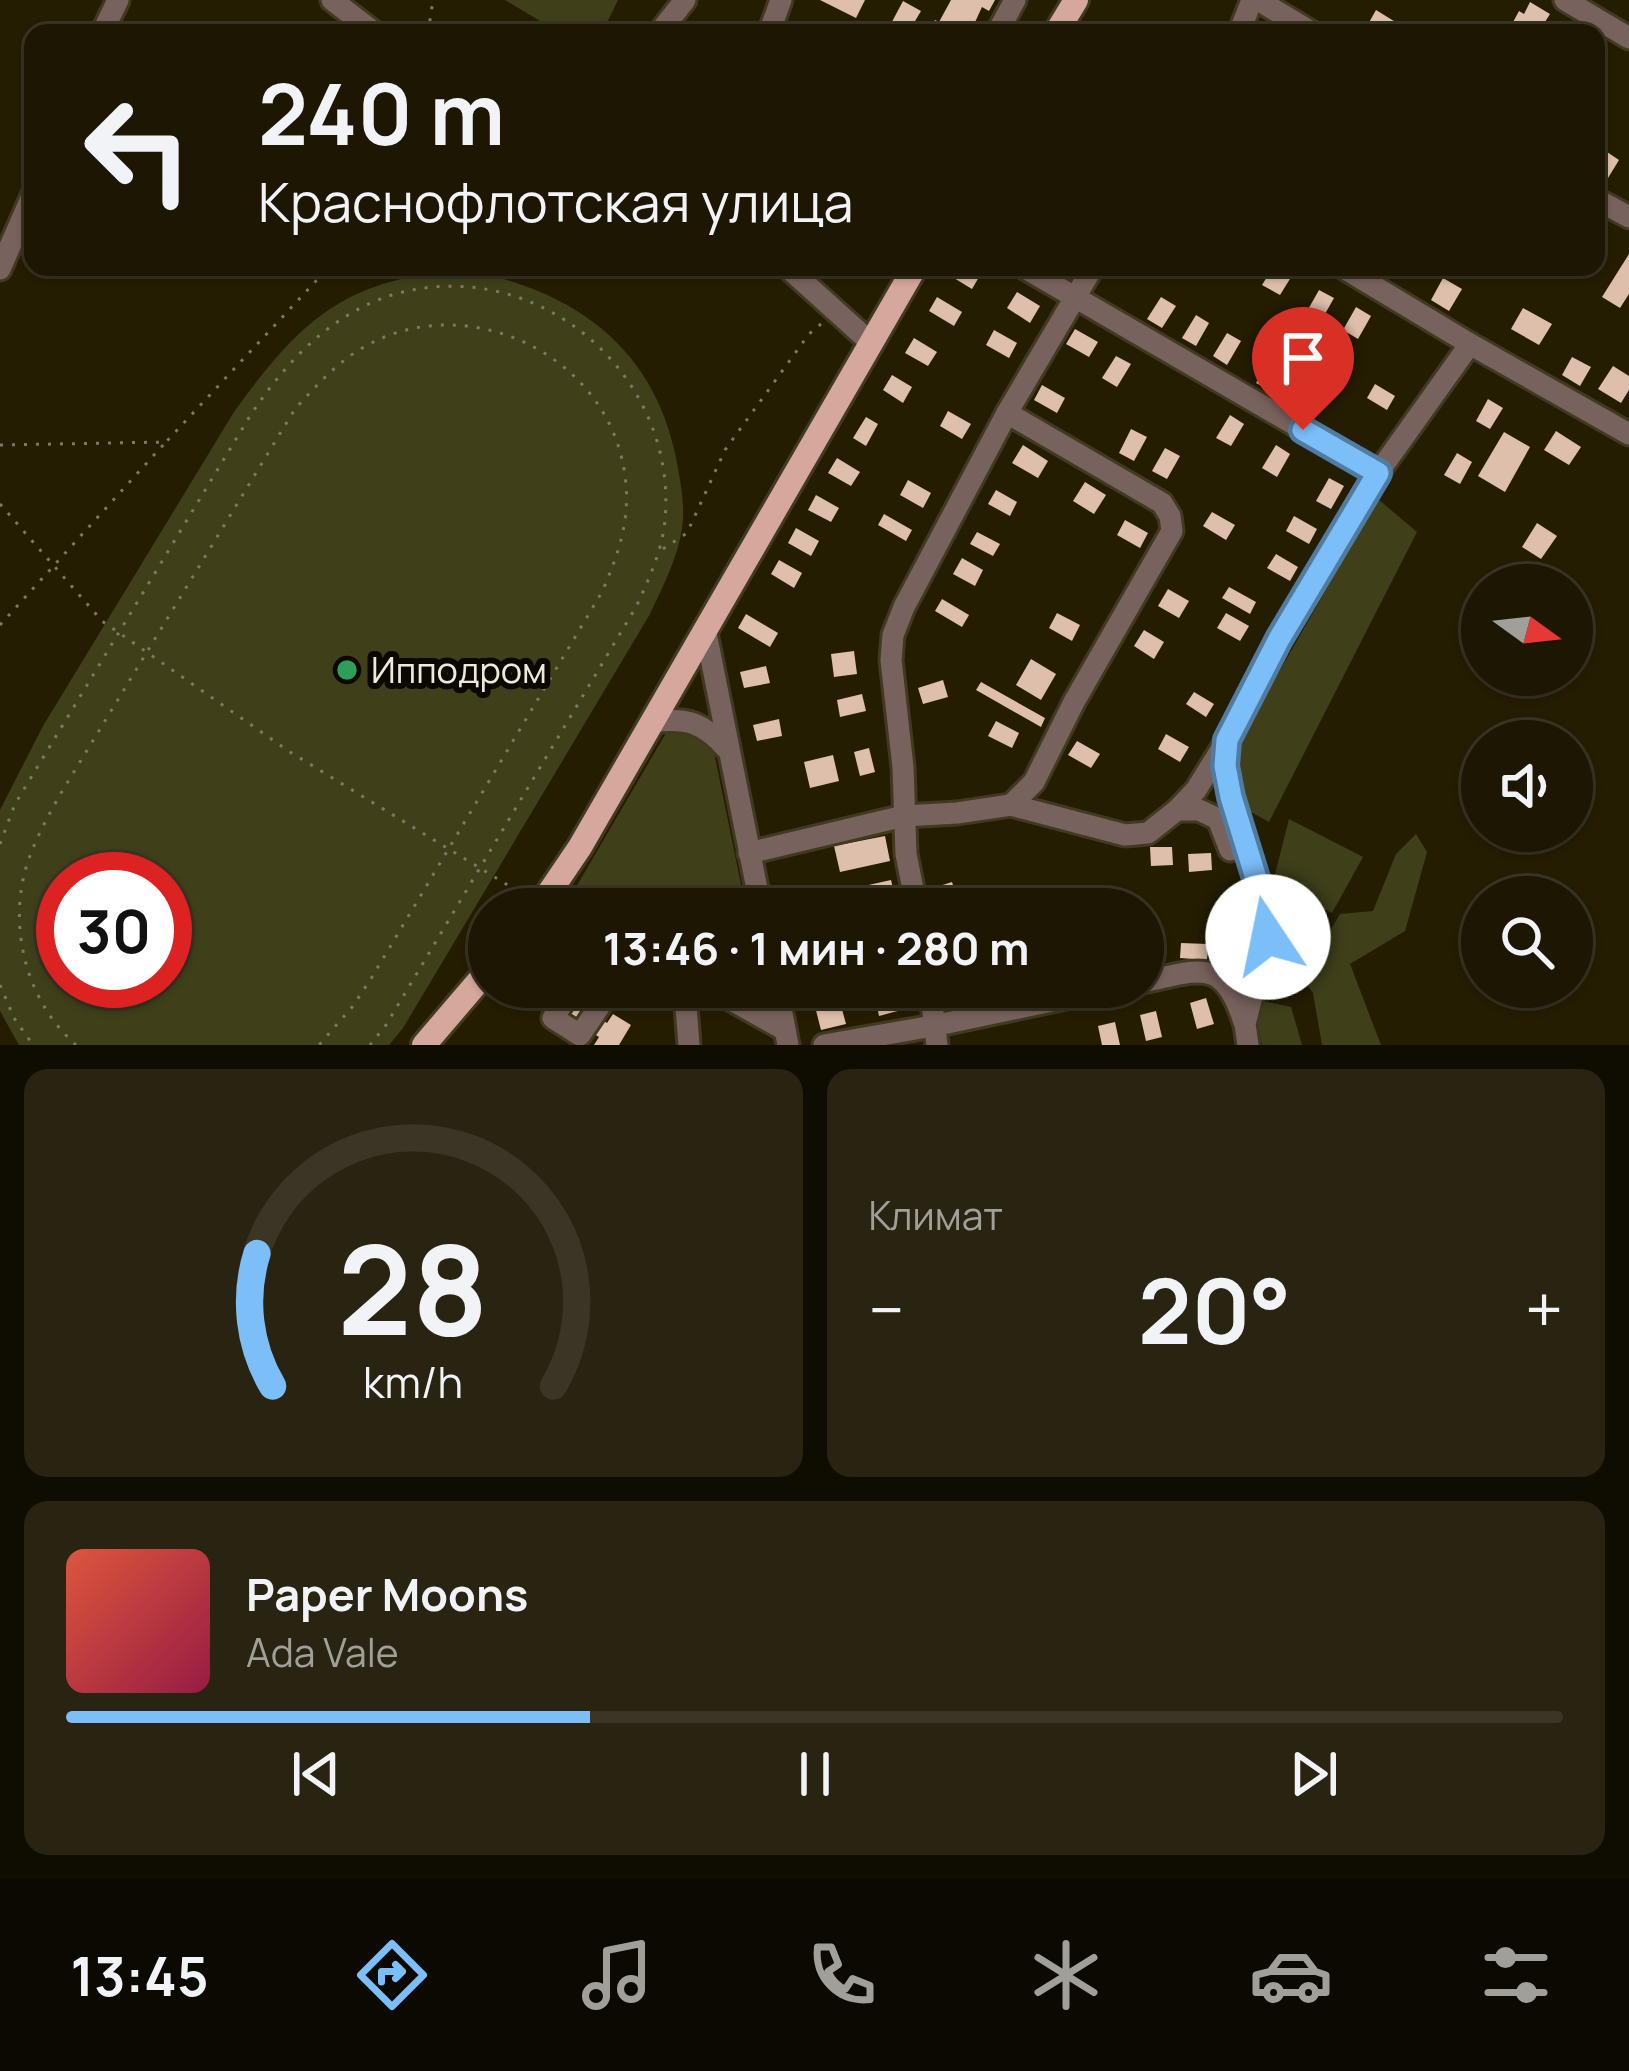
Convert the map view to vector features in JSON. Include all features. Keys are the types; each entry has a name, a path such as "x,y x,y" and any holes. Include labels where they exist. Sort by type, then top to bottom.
{"main road":[{"path":"557,888 910,276"},
{"path":"424,1045 468,994"}],"street":[{"path":"104,18 118,0"},
{"path":"332,0 363,24"},
{"path":"666,24 685,0"},
{"path":"1255,0 1297,24"},
{"path":"1565,0 1629,38"},
{"path":"0,269 24,214"},
{"path":"797,276 870,342"},
{"path":"1038,276 1378,473"},
{"path":"913,888 906,854 893,635 1007,413 1088,276"},
{"path":"1357,276 1629,434"},
{"path":"749,853 904,816 1011,805 1125,836 1148,833 1196,790 1378,473 1470,344"},
{"path":"1007,413 1162,503 1172,531 1034,782 1011,805"},
{"path":"705,628 756,888"},
{"path":"652,722 687,720 715,736 728,750"},
{"path":"1227,740 1225,766 1231,797 1263,901 1268,937 1247,1034"},
{"path":"1171,814 1198,810 1218,819 1230,850"},
{"path":"1215,974 1234,951 1237,927"},
{"path":"1164,977 1197,970 1215,974 1229,985 1247,1034"},
{"path":"559,1008 553,1018 580,1035 598,1008"},
{"path":"686,1008 689,1045"},
{"path":"741,1008 787,1037"},
{"path":"824,1045 935,1036 1040,1008"}],"path":[{"path":"0,625 321,276"},
{"path":"0,844 15,804 270,385 314,339 342,320 403,292 469,287 532,302 564,319 603,350 634,388 650,419 665,484 660,550 636,607 370,1045"},
{"path":"660,550 687,533 725,450 809,334 836,311"},
{"path":"76,1045 62,1032 33,984 20,929 25,873 61,793 296,409 341,362 366,345 394,333 440,325 484,328 542,350 587,389 618,443 625,473 625,535 602,592 449,849 362,992 319,1045"},
{"path":"0,445 166,442"},
{"path":"0,504 102,621 118,633 290,752 517,888"},
{"path":"0,985 14,1018 33,1045"}],"shaded area":[{"path":"505,0 618,0 606,24 545,24"},
{"name":"Ипподром","path":"419,276 491,276 540,292 601,328 647,381 675,453 682,531 666,579 650,614 487,888 468,888 468,919 389,1045 19,1045 0,1011 0,810 43,726 234,412 306,328 358,294"},
{"path":"1378,499 1417,532 1269,822 1242,807 1232,754"},
{"path":"673,728 695,734 713,747 742,888 576,888"},
{"path":"1289,819 1363,857 1332,913 1272,886"},
{"path":"1416,834 1427,852 1405,931 1350,964 1381,1045 1322,1045 1313,993 1302,978 1340,914 1373,911 1396,854"},
{"path":"1263,1001 1291,1007 1302,1045 1262,1045 1257,1018"}],"building":[{"path":"820,0 865,0 856,18"},
{"path":"951,0 995,0 989,11 982,7 974,24 933,24 939,22"},
{"path":"903,1 921,11 913,24 891,24"},
{"path":"1530,2 1550,14 1544,24 1512,24 1519,11 1524,14"},
{"path":"1376,10 1399,24 1368,24"},
{"path":"1605,151 1619,160 1605,176"},
{"path":"1629,254 1629,294 1620,308 1602,297"},
{"path":"951,276 980,276 972,289"},
{"path":"1268,276 1292,276 1280,295 1262,285"},
{"path":"1443,278 1462,289 1449,311 1431,300"},
{"path":"1319,290 1334,298 1321,321 1306,313"},
{"path":"1017,292 1040,306 1030,323 1007,308"},
{"path":"937,297 962,312 954,326 929,311"},
{"path":"1161,297 1176,306 1162,328 1147,319"},
{"path":"1356,307 1371,316 1358,339 1343,330"},
{"path":"1523,308 1552,324 1539,345 1511,329"},
{"path":"1196,315 1209,323 1196,346 1182,338"},
{"path":"1075,329 1098,342 1089,357 1066,344"},
{"path":"994,330 1017,343 1009,358 986,345"},
{"path":"1227,333 1241,341 1227,365 1213,356"},
{"path":"914,338 937,352 928,366 905,353"},
{"path":"1116,356 1131,364 1117,387 1102,378"},
{"path":"1572,357 1591,367 1580,386 1562,375"},
{"path":"1270,360 1284,368 1271,391 1256,383"},
{"path":"1613,366 1629,376 1629,390 1621,403 1598,389"},
{"path":"892,375 912,387 903,403 883,390"},
{"path":"1306,382 1320,390 1307,413 1292,405"},
{"path":"1375,384 1395,396 1387,410 1367,398"},
{"path":"1042,385 1065,398 1057,413 1034,400"},
{"path":"1488,399 1503,408 1490,429 1476,421"},
{"path":"948,411 971,424 962,439 940,426"},
{"path":"1230,415 1244,424 1231,446 1216,438"},
{"path":"866,417 878,424 866,446 853,438"},
{"path":"1131,429 1147,437 1134,461 1119,453"},
{"path":"1556,431 1581,447 1569,465 1544,450"},
{"path":"1504,432 1530,447 1505,492 1478,476"},
{"path":"1023,445 1048,461 1038,478 1012,463"},
{"path":"1276,445 1290,454 1277,477 1262,468"},
{"path":"1165,448 1180,456 1167,479 1152,471"},
{"path":"1457,453 1472,462 1460,484 1444,475"},
{"path":"837,458 860,472 851,486 828,473"},
{"path":"1329,478 1344,486 1331,509 1316,501"},
{"path":"908,480 931,493 923,508 900,495"},
{"path":"1085,482 1106,495 1094,514 1073,501"},
{"path":"996,490 1017,502 1010,516 988,504"},
{"path":"816,495 839,508 831,522 808,510"},
{"path":"1212,512 1235,525 1226,540 1203,526"},
{"path":"884,514 912,530 906,541 878,525"},
{"path":"1294,516 1317,529 1309,544 1286,531"},
{"path":"1125,520 1148,533 1140,548 1117,535"},
{"path":"1537,523 1557,536 1541,559 1522,547"},
{"path":"796,528 819,541 811,556 788,543"},
{"path":"977,532 1000,544 993,556 970,544"},
{"path":"1276,554 1298,567 1290,581 1267,568"},
{"path":"962,558 983,570 975,586 953,574"},
{"path":"779,560 802,573 794,588 771,574"},
{"path":"1229,587 1256,602 1250,614 1222,598"},
{"path":"1168,589 1189,601 1179,618 1158,606"},
{"path":"942,599 969,615 962,627 935,611"},
{"path":"1057,613 1080,625 1072,641 1049,628"},
{"path":"1226,613 1249,626 1240,641 1217,628"},
{"path":"746,614 778,633 770,647 738,628"},
{"path":"1144,630 1164,642 1154,659 1134,646"},
{"path":"854,651 857,674 834,677 831,654"},
{"path":"1031,659 1056,674 1041,700 1016,685"},
{"path":"766,666 770,683 744,688 740,672"},
{"path":"943,680 948,697 923,704 918,688"},
{"path":"981,682 1045,718 1041,727 976,690"},
{"path":"1194,692 1214,704 1206,717 1186,704"},
{"path":"862,694 866,711 840,717 837,700"},
{"path":"779,719 782,736 757,741 753,725"},
{"path":"996,721 1019,733 1012,748 988,736"},
{"path":"1166,734 1189,747 1180,762 1158,749"},
{"path":"1077,741 1100,754 1091,768 1068,755"},
{"path":"869,748 875,772 860,776 854,752"},
{"path":"833,755 839,781 810,788 804,762"},
{"path":"885,836 890,861 840,872 834,846"},
{"path":"1150,847 1172,847 1173,865 1151,866"},
{"path":"1211,853 1212,870 1189,872 1188,854"},
{"path":"891,880 893,888 855,888"},
{"path":"1181,943 1208,944 1207,960 1180,958"},
{"path":"1206,998 1214,1024 1197,1029 1190,1003"},
{"path":"566,1008 583,1008 607,1023 613,1014 631,1025 619,1045 594,1045 599,1037 574,1022 554,1027"},
{"path":"815,1008 842,1008 846,1024 821,1030"},
{"path":"877,1008 905,1008 905,1009 879,1016"},
{"path":"1156,1011 1162,1037 1146,1041 1140,1015"},
{"path":"1115,1022 1120,1045 1102,1045 1098,1026"}],"place":[{"name":"Ипподром","path":"347,670"}],"route":[{"path":"1268,937 1263,901 1231,797 1225,766 1227,740 1279,639 1378,473 1303,430"}]}
